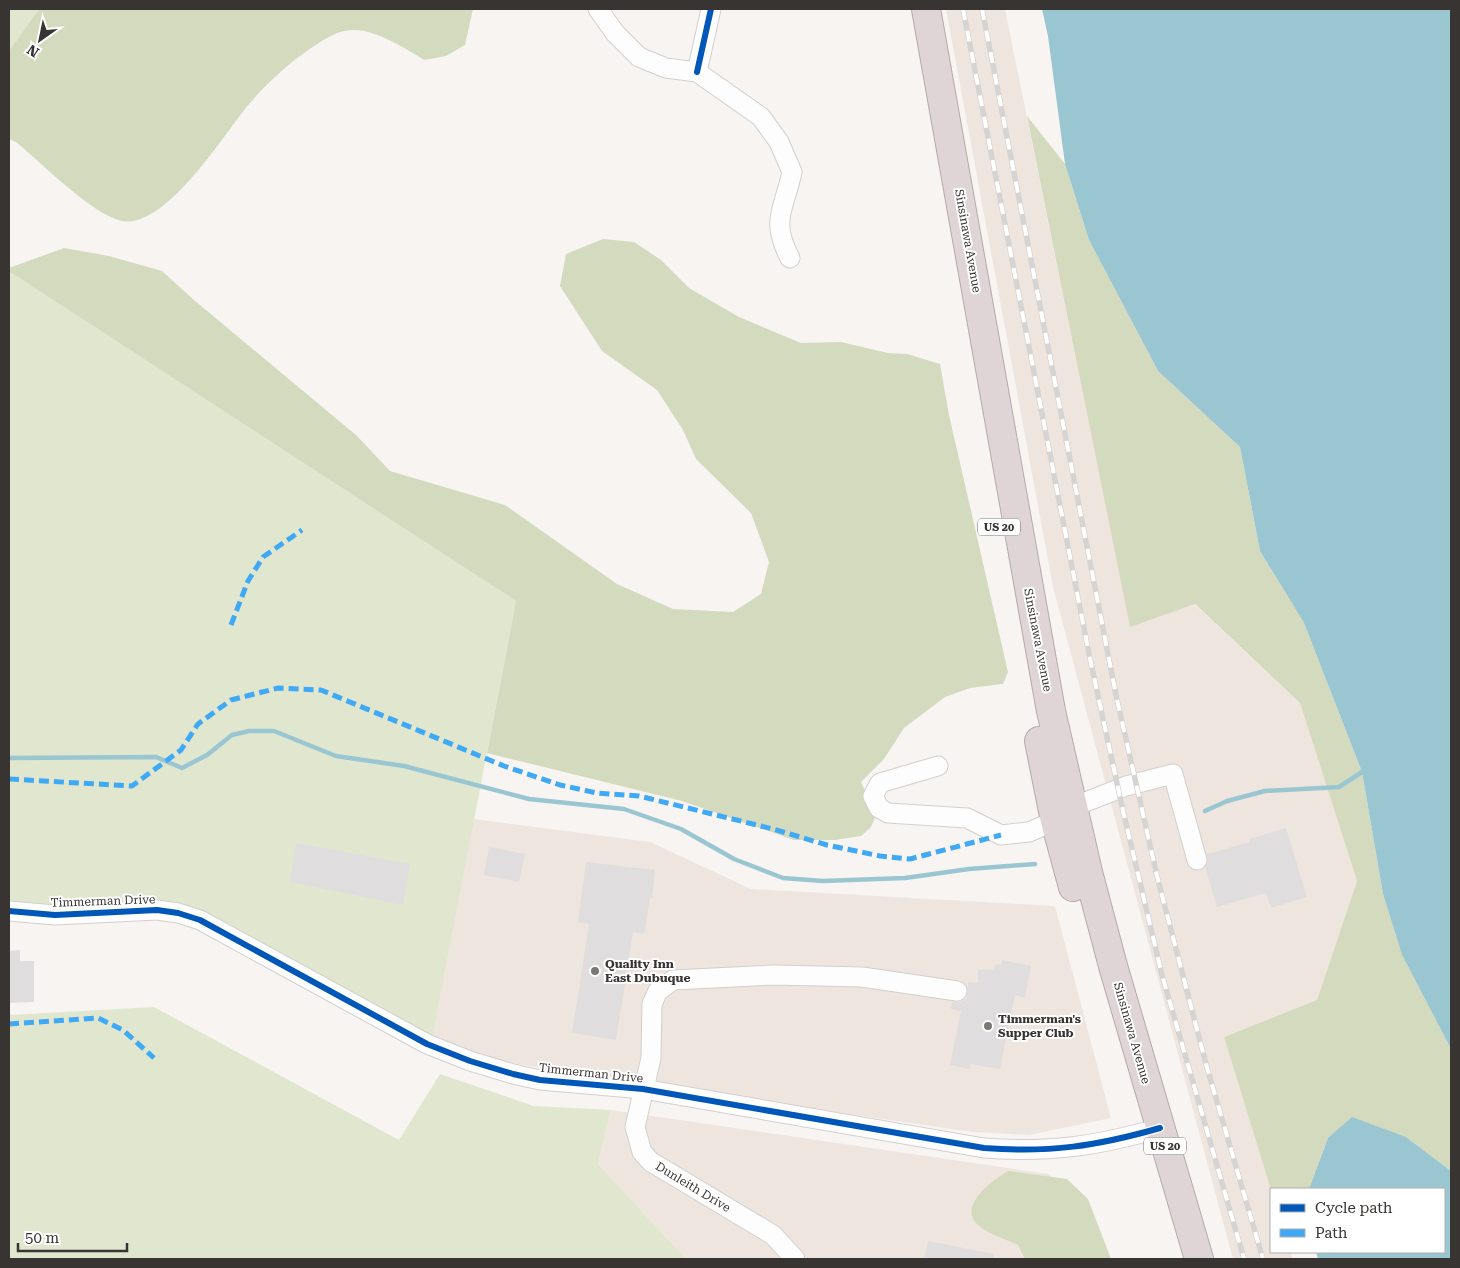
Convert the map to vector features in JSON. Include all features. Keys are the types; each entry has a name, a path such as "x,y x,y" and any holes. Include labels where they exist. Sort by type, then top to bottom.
{"highway":[{"name":"Sinsinawa Avenue","path":"908,9 957,278 1017,636 1151,1130 1180,1259"},
{"name":"Sinsinawa Avenue","path":"926,9 973,266 1036,632 1064,814"},
{"name":"Sinsinawa Avenue","path":"1151,1130 1199,1259"}],"street":[{"path":"598,9 615,33 639,57 666,68 697,72 761,117 779,142 792,172 779,214 780,239 790,258"},
{"path":"697,72 711,9"},
{"path":"938,766 880,783 873,796 879,808 888,813 967,818 1001,835 1029,832 1126,786 1173,774 1196,860"},
{"name":"Timmerman Drive","path":"9,911 55,915 157,910 178,913 200,920 385,1023 427,1044 470,1061 540,1080 643,1089 984,1148 1023,1151 1057,1150 1089,1146 1151,1130"},
{"name":"Dunleith Drive","path":"795,1259 773,1234 651,1162 642,1152 635,1127 652,1058 652,1004 658,991 673,980 774,975 862,977 956,991"}],"shaded area":[{"path":"946,9 1005,9 1130,626 1194,604 1300,703 1357,881 1317,1000 1224,1037 1270,1188 1270,1253 1290,1253 1293,1259 1233,1259 1053,587"},
{"path":"474,819 650,842 751,889 1055,906 1111,1118 1029,1135 972,1132 569,1073 503,1061 432,1040"},
{"path":"611,1110 1049,1174 1079,1222 1086,1259 686,1259 598,1164"}],"green space":[{"path":"9,9 39,9 9,51"},
{"path":"39,9 473,9 465,45 446,56 424,60 391,41 372,33 355,30 333,35 314,46 280,73 249,104 193,177 175,195 157,210 139,220 122,221 96,209 67,187 16,142 9,139 9,51"},
{"path":"1027,116 1065,164 1089,240 1158,371 1240,447 1260,551 1304,623 1362,772 1383,894 1402,955 1451,1049 1451,1171 1406,1137 1328,1138 1309,1188 1270,1188 1224,1037 1317,1000 1357,881 1300,703 1195,604 1130,627"},
{"path":"603,239 634,242 661,260 689,288 739,317 801,343 841,342 888,353 907,354 940,364 949,415 1008,672 1003,684 970,688 945,697 904,728 884,759 861,782 876,815 871,827 861,836 835,840 794,840 682,801 487,753 516,601 9,271 9,268 64,248 109,256 162,271 356,435 390,471 505,505 617,584 673,609 733,612 761,594 769,562 751,513 696,459 683,430 657,390 602,351 560,286 566,254"},
{"path":"9,269 516,601 432,1040 183,908 150,901 117,901 56,907 9,903"},
{"path":"154,1007 399,1140 440,1074 534,1106 611,1110 598,1164 686,1259 9,1259 9,1015"},
{"path":"1008,1171 1067,1179 1088,1199 1111,1259 1025,1259 1018,1245 981,1228 972,1217 975,1201 987,1186"}],"water":[{"path":"1042,9 1451,9 1451,1049 1402,955 1383,894 1362,772 1304,623 1260,551 1240,447 1158,371 1089,240 1065,164 1048,36"},
{"path":"1352,1117 1406,1137 1451,1171 1451,1259 1318,1259 1316,1253 1445,1253 1445,1188 1309,1188 1328,1138"}],"building":[{"path":"1286,828 1307,897 1271,908 1266,893 1217,907 1205,867 1208,862 1207,854 1250,842 1249,839"},
{"path":"296,843 410,864 403,905 290,882"},
{"path":"489,847 525,854 519,882 484,875"},
{"path":"586,862 655,870 652,899 650,898 644,934 633,932 616,1040 572,1033 589,924 578,922"},
{"path":"20,950 20,961 34,961 34,1002 9,1003 9,951"},
{"path":"1002,960 1031,966 1025,998 1015,995 1000,1069 971,1064 970,1069 950,1065 961,1011 951,1009 952,1002 961,1002 967,998 968,982 978,983 978,969 994,970 995,964 1002,965"},
{"path":"928,1241 994,1254 993,1259 924,1259"}],"waterway":[{"path":"9,758 156,757 182,768 207,755 232,735 249,731 274,731 336,756 404,766 529,799 624,809 681,829 734,859 783,878 823,881 905,878 969,869 1035,864"},
{"path":"1205,811 1227,801 1265,791 1339,787 1362,772"}],"railway":[{"path":"963,9 1089,654 1123,811 1162,975 1244,1259"},
{"path":"982,9 1116,695 1157,876 1206,1064 1263,1259"}],"marked path":[{"path":"231,625 248,581 263,557 302,530"},
{"path":"9,779 132,786 181,750 198,724 231,700 278,688 321,690 504,766 560,785 597,793 639,796 773,829 827,845 880,856 910,859 1001,835"},
{"path":"9,1024 98,1018 123,1030 154,1058"}],"cycle path":[{"path":"697,72 711,9"},
{"path":"9,911 55,915 157,910 178,913 200,920 427,1044 470,1061 540,1080 643,1089 984,1148 1030,1150 1073,1147 1094,1144 1160,1128"}],"place":[{"name":"Quality Inn East Dubuque","path":"595,971"},
{"name":"Timmerman's Supper Club","path":"988,1026"}]}
